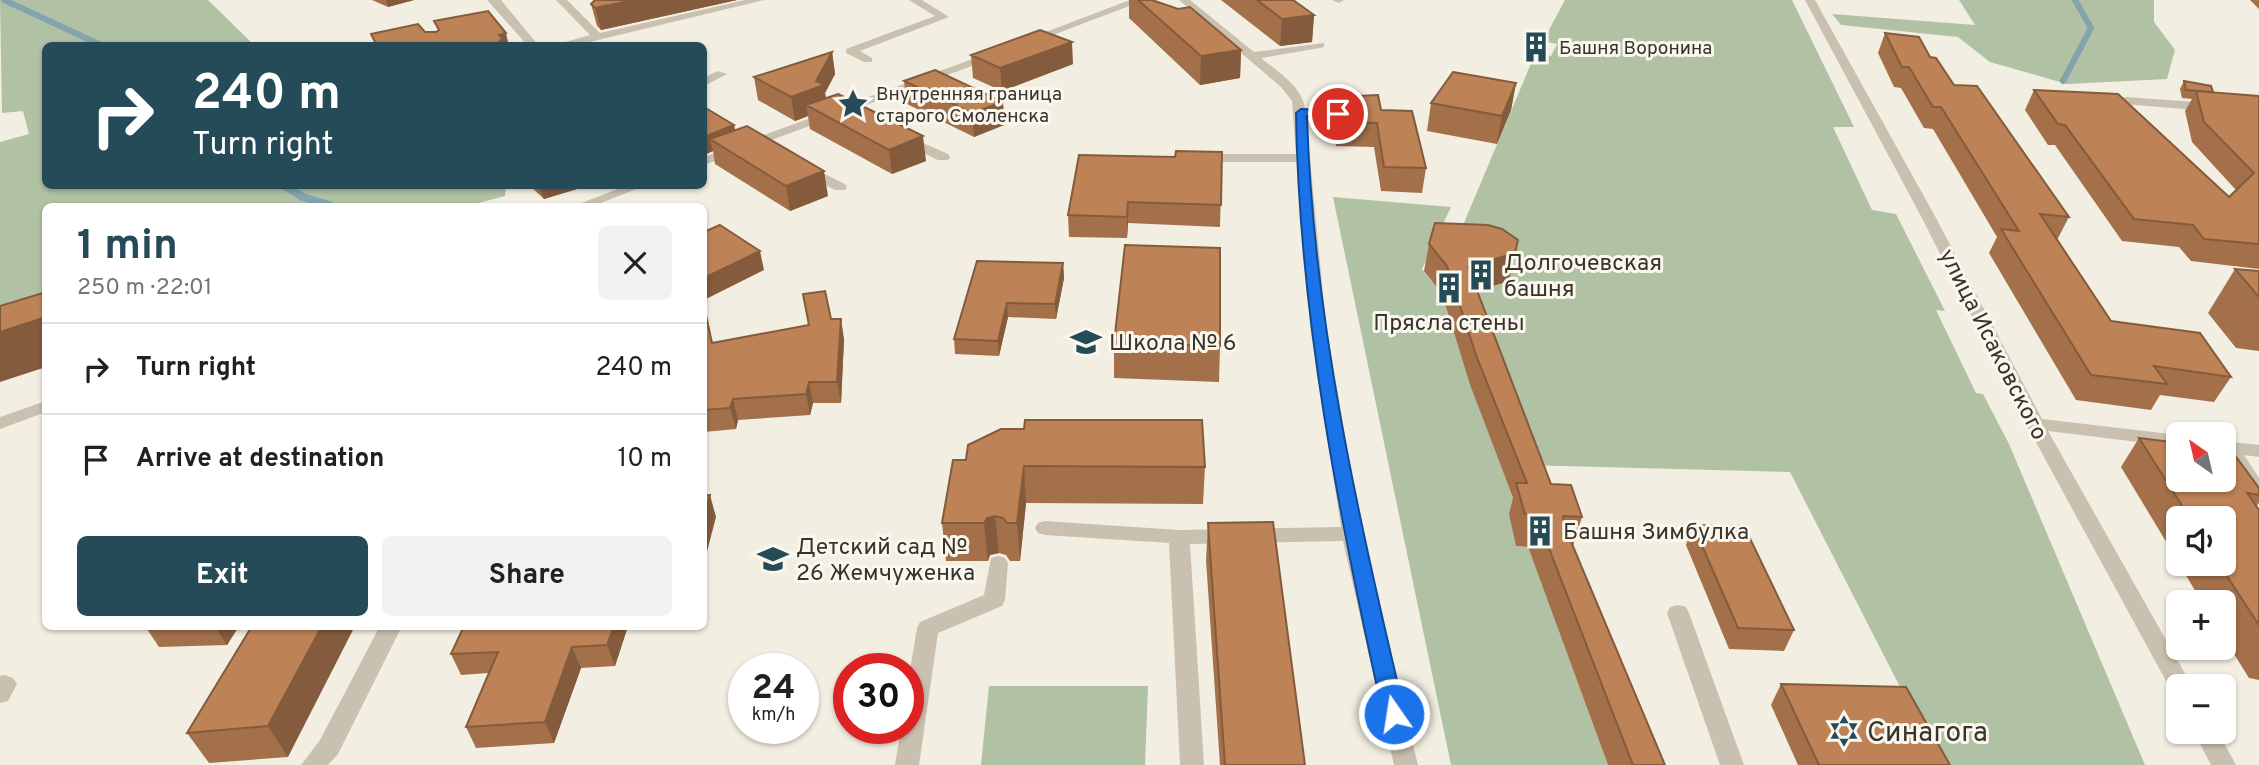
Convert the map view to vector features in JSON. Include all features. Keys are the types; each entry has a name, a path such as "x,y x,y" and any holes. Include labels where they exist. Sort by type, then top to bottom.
{"street":[{"path":"492,0 497,2 531,42"},
{"path":"561,0 597,36"},
{"path":"572,42 759,0"},
{"path":"868,60 850,51 944,18 914,0"},
{"path":"1014,47 1140,0"},
{"path":"1186,0 1291,89 1301,113 1302,158 1318,325 1352,534 1406,765"},
{"name":"улица Исаковского","path":"1810,0 1929,218 2035,424 2173,674"},
{"path":"1252,56 1320,45"},
{"path":"707,160 848,113 925,79 1001,51"},
{"path":"707,81 721,74"},
{"path":"925,79 950,90"},
{"path":"2126,101 2219,107"},
{"path":"974,102 1010,120"},
{"path":"1301,113 1357,114"},
{"path":"892,133 943,157"},
{"path":"740,134 768,148"},
{"path":"1188,158 1302,158"},
{"path":"792,161 840,187"},
{"path":"589,203 629,189"},
{"path":"0,423 42,407"},
{"path":"2035,424 2166,439"},
{"path":"2236,448 2259,451"},
{"path":"2236,460 2259,493"},
{"path":"1045,528 1179,537 1352,534"},
{"path":"1179,537 1192,765"},
{"path":"907,765 928,628 994,600 998,563"},
{"path":"1678,613 1732,765"},
{"path":"313,765 329,747 389,630"},
{"path":"2213,744 2224,765"}],"green space":[{"path":"0,0 208,0 251,42 42,42 42,189 506,189 505,196 478,203 42,203 42,314 0,306 0,142 29,134 23,111 2,113"},
{"path":"1565,0 1792,0 1854,127 1833,127 1872,210 1896,214 1945,311 1936,310 1976,393 1983,394 2009,444 2145,765 1940,765 1790,472 1524,465 1458,281 1488,288 1509,281 1450,256 1535,54 1551,56 1557,44 1543,41"},
{"path":"1959,0 2154,0 2154,22 2175,50 2167,79 2067,84 1990,62 1958,37 1841,25 1832,14 1975,25"},
{"path":"1333,197 1451,207 1422,269 1442,294 1470,385 1519,514 1516,546 1528,547 1608,765 1451,765"},
{"path":"989,686 1148,686 1145,765 981,765"}],"building":[{"path":"595,0 634,0 595,8 591,4"},
{"path":"1138,0 1152,0 1178,9 1190,7 1241,50 1201,56"},
{"path":"1257,0 1293,0 1314,15 1282,19"},
{"path":"488,11 506,33 499,35 502,38 499,42 375,42 371,34 418,24 425,32 436,32 439,30 434,21"},
{"path":"1040,30 1072,42 1000,68 971,55"},
{"path":"1885,33 1919,37 1930,57 1936,58 1954,85 1977,86 2069,217 2040,214 2111,321 2200,333 2231,377 2154,366 2167,384 2091,375 2001,229 2019,231 1941,107 1933,107 1909,67 1902,67"},
{"path":"832,52 816,81 824,85 791,97 754,77"},
{"path":"935,70 1003,102 972,113 904,81"},
{"path":"1453,72 1516,83 1502,116 1431,103"},
{"path":"2184,81 2211,86 2213,92 2186,90"},
{"path":"2034,90 2118,94 2229,197 2254,173 2204,122 2196,91 2259,96 2259,244 2204,239 2193,225 2134,219 2065,125 2058,124"},
{"path":"838,94 923,136 889,150 806,105"},
{"path":"1378,95 1381,110 1412,111 1426,168 1384,167 1377,123 1339,122 1335,97"},
{"path":"707,109 734,125 707,136"},
{"path":"747,126 824,171 786,186 710,139"},
{"path":"1176,151 1222,152 1221,205 1128,202 1127,217 1068,215 1079,155 1175,157"},
{"path":"1435,223 1488,225 1502,229 1518,240 1515,253 1468,267 1551,484 1571,485 1582,517 1563,516 1564,525 1665,765 1633,765 1536,515 1525,514 1516,483 1527,483 1476,355 1447,266 1429,244"},
{"path":"720,225 760,251 707,277 707,231"},
{"path":"1125,245 1220,248 1220,346 1114,343"},
{"path":"977,261 1063,263 1055,304 1007,303 998,341 954,339"},
{"path":"2235,269 2259,271 2259,297"},
{"path":"825,291 831,319 841,319 837,382 809,382 806,394 733,399 730,408 707,410 707,320 712,343 809,325 803,294"},
{"path":"42,293 42,318 0,332 0,306"},
{"path":"1025,420 1202,420 1205,467 1024,466 1017,523 1007,523 1003,518 995,516 987,518 984,523 942,523 953,460 966,460 968,445 1001,429 1024,429"},
{"path":"2139,438 2166,441 2166,480"},
{"path":"2236,457 2259,488 2259,495 2247,493 2259,510 2259,625 2227,576 2236,576 2236,506 2182,506 2173,492 2236,492"},
{"path":"1273,522 1305,765 1225,765 1208,523"},
{"path":"1693,525 1744,526 1794,630 1738,628"},
{"path":"250,630 320,630 268,726 187,733"},
{"path":"462,630 613,630 607,645 572,647 545,722 466,727 498,652 451,654"},
{"path":"1781,684 1906,687 1950,765 1819,765"}],"waterway":[{"path":"4,0 94,42"},
{"path":"2063,81 2091,28 2075,0"},
{"path":"290,189 303,197 322,203"}],"place":[{"name":"Башня Воронина","path":"1536,47"},
{"name":"Внутренняя граница старого Смоленска","path":"853,104"},
{"name":"Долгочевская башня","path":"1481,275"},
{"name":"Прясла стены","path":"1449,288"},
{"name":"Школа № 6","path":"1086,342"},
{"name":"Башня Зимбулка","path":"1540,531"},
{"name":"Детский сад № 26 Жемчуженка","path":"773,559"},
{"name":"Синагога","path":"1844,731"}],"route":[{"path":"1338,114 1301,113 1302,158 1315,298 1352,534 1394,714"}]}
